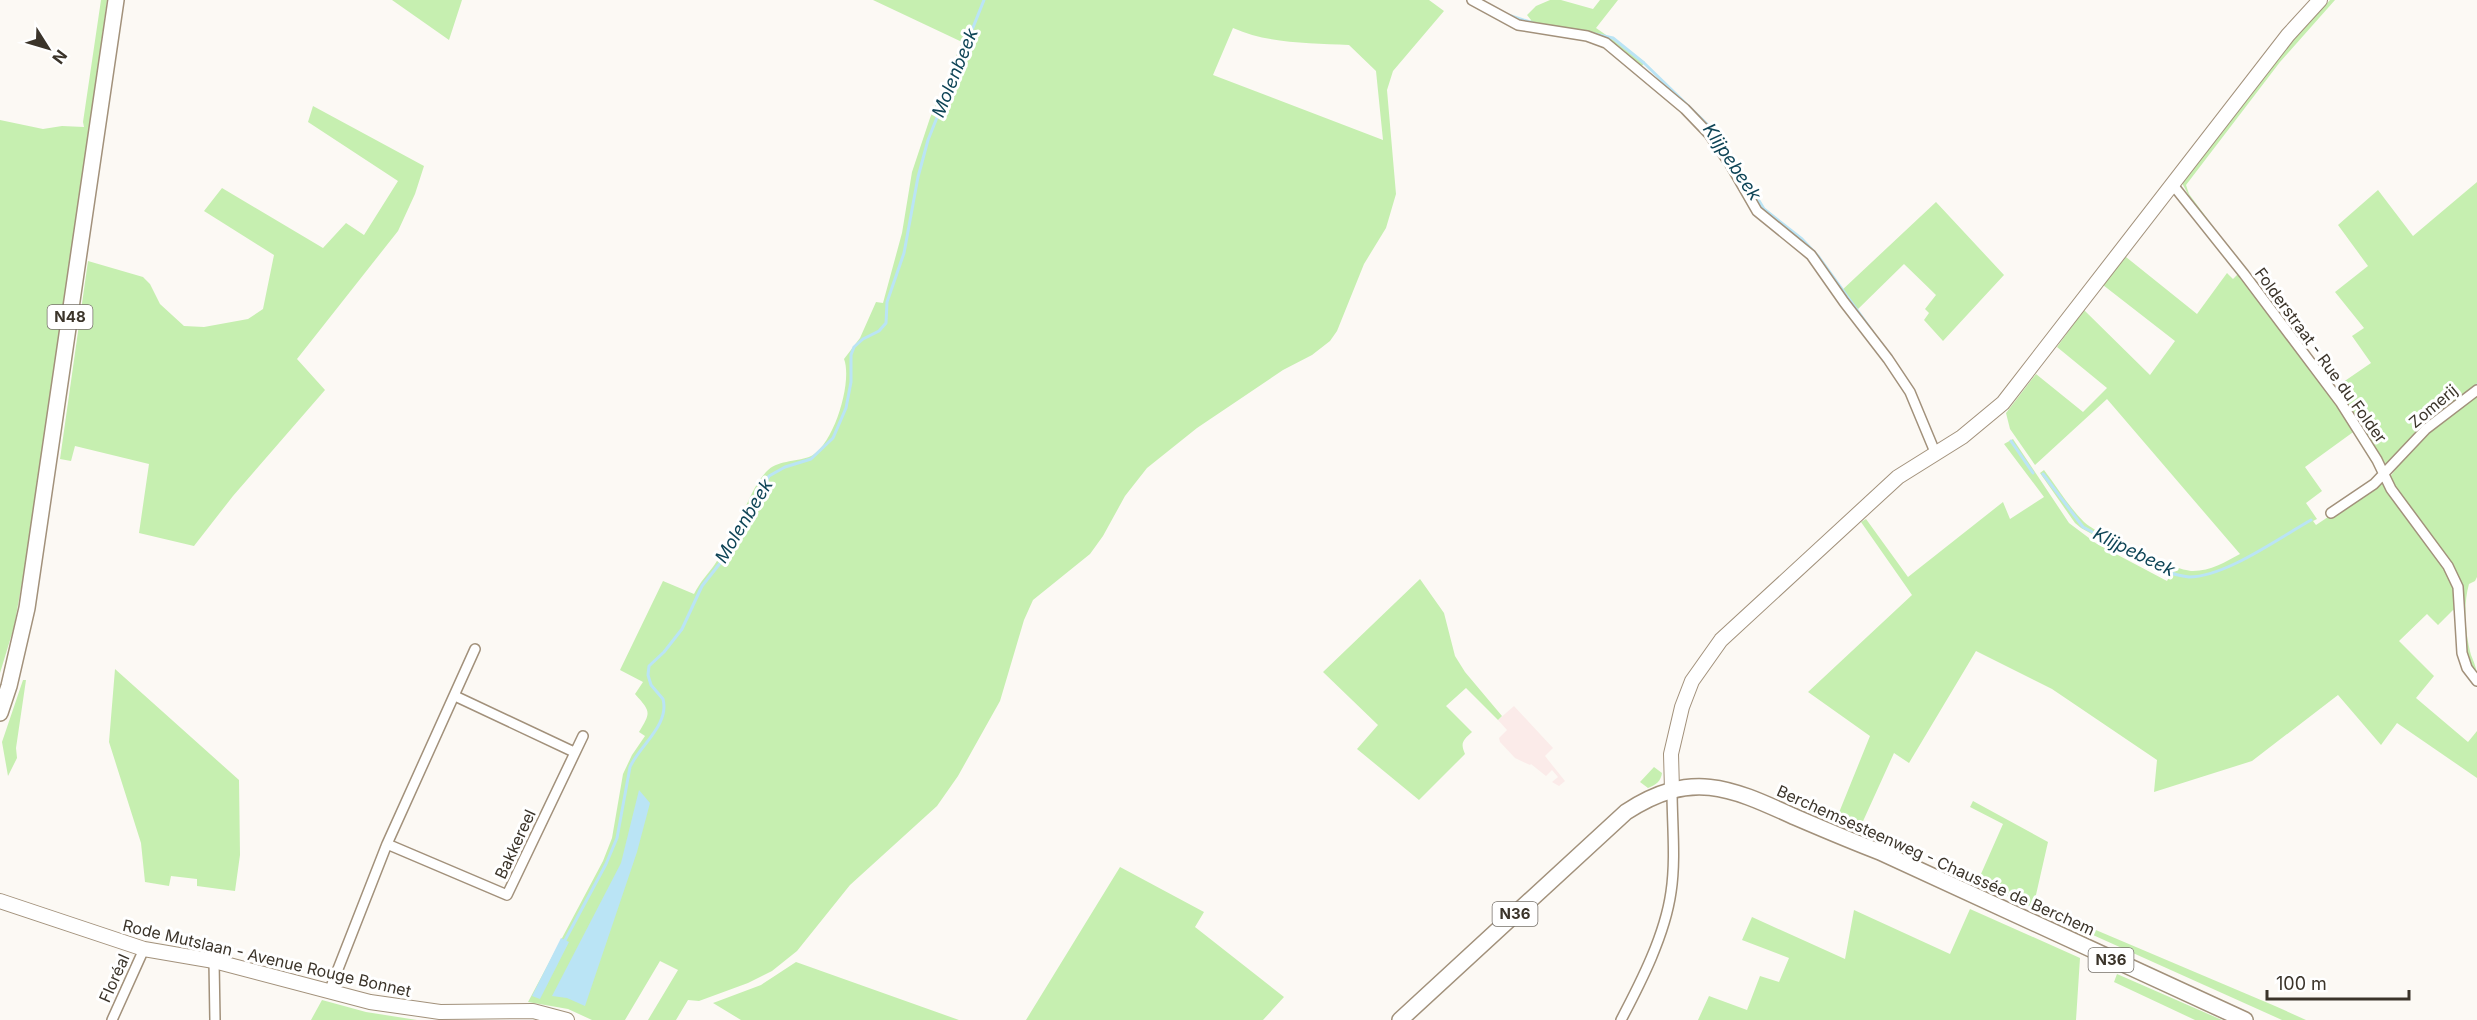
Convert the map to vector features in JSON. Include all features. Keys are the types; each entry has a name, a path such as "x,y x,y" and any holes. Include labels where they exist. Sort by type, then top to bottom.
{"main road":[{"name":"N48","path":"0,713 9,686 27,608 116,0"},
{"name":"Berchemsesteenweg - Chaussée de Berchem","path":"1672,790 1718,787 1749,795 1969,891 2119,964 2245,1020"},
{"name":"N36","path":"1400,1020 1620,817 1648,800 1672,790"}],"street":[{"path":"1472,0 1518,25 1587,36 1606,43 1685,109 1709,135 1730,164 1757,211 1811,255 1840,297 1888,358 1910,392 1935,453"},
{"path":"1621,1020 1661,933 1667,911 1673,861 1671,754 1678,720 1692,681 1713,650 1721,640 1898,477 1982,422 2011,394 2288,35 2320,0"},
{"name":"Folderstraat - Rue du Folder","path":"2174,185 2341,403 2385,474 2391,489 2439,553 2455,579 2459,594 2462,653 2467,668 2477,681"},
{"name":"Zomerij","path":"2331,513 2385,474 2426,429 2477,390"},
{"path":"330,992 387,844 475,649"},
{"path":"455,696 574,752"},
{"name":"Bakkereel","path":"387,844 507,896 583,736"},
{"name":"Rode Mutslaan - Avenue Rouge Bonnet","path":"0,902 144,949 214,961 386,1005 457,1012 525,1010 567,1020"},
{"name":"Floréal","path":"112,1020 144,949"},
{"path":"214,961 215,1020"}],"shaded area":[{"path":"1514,706 1553,748 1545,756 1565,781 1559,786 1552,782 1558,777 1552,770 1546,776 1531,764 1515,758 1500,742 1499,738 1507,730 1498,720"}],"green space":[{"path":"101,0 107,0 90,128 25,566 14,627 0,673 0,120 43,129 62,126 84,127"},
{"path":"392,0 462,0 449,40"},
{"path":"873,0 1429,0 1444,11 1393,71 1387,90 1396,194 1386,228 1364,264 1337,331 1330,341 1312,355 1283,370 1197,428 1147,468 1125,496 1103,536 1090,554 1033,600 1024,620 1000,701 958,776 937,806 850,885 797,951 772,971 748,983 699,1001 688,1000 676,1020 648,1020 678,970 660,961 625,1020 592,1020 568,1009 528,1002 603,861 612,838 623,774 645,736 639,732 648,712 635,694 643,682 620,670 663,581 694,594 720,556 756,486 766,472 775,465 809,457 826,441 843,398 846,383 844,359 860,338 876,302 883,303 902,233 912,172 930,118 962,42","holes":["1233,28 1290,42 1349,45 1376,71 1383,140 1213,75"]},
{"path":"1550,0 1561,0 1593,9 1600,0 1618,0 1596,28 1645,62 1641,67 1612,42 1599,37 1527,24 1531,20 1527,15 1536,6"},
{"path":"2330,0 2335,0 2280,62 2186,185 2189,194 2261,291 2189,196 2182,183 2298,34"},
{"path":"313,106 424,166 415,194 398,231 297,359 325,390 233,496 194,546 139,533 149,464 75,446 71,461 60,459 88,261 143,277 150,284 160,304 184,326 204,327 248,319 263,309 274,255 204,211 222,188 323,248 346,223 364,235 398,181 308,122"},
{"path":"2477,182 2477,387 2390,464 2386,464 2333,389 2371,363 2352,336 2364,328 2335,292 2368,266 2338,225 2378,190 2413,236"},
{"path":"1936,202 2004,275 1943,341 1924,320 1929,313 1925,309 1936,295 1904,264 1855,312 1840,292"},
{"path":"2126,257 2197,314 2227,273 2233,279 2241,271 2356,430 2305,467 2322,491 2306,503 2317,519 2313,521 2316,525 2382,481 2452,579 2458,612 2453,610 2438,625 2427,614 2399,641 2434,676 2416,698 2468,742 2477,731 2477,778 2397,723 2381,745 2338,695 2252,761 2154,792 2157,760 2052,689 1976,651 1909,763 1894,753 1859,830 1836,820 1870,736 1808,692 1912,595 1861,522 1866,519 1908,577 2003,502 2010,519 2044,497 2004,444 2013,439 2069,523 2097,544 2167,581 2169,577 2075,523 2040,473 2044,470 2084,522 2104,535 2154,559 2183,569 2200,571 2212,568 2240,554 2107,399 2035,465 2010,429 2006,413 2036,374 2083,412 2107,388 2057,347 2084,310 2150,375 2175,341 2103,285"},
{"path":"2477,392 2477,577 2469,584 2465,610 2467,638 2477,677 2467,660 2462,603 2464,591 2389,478 2415,444"},
{"path":"1420,579 1444,613 1455,656 1465,672 1502,716 1498,720 1466,688 1446,706 1472,732 1463,742 1465,754 1419,800 1357,749 1378,725 1323,672"},
{"path":"115,669 239,780 240,855 235,891 197,886 197,879 171,876 169,886 145,882 141,843 109,742"},
{"path":"23,680 26,680 16,748 17,758 8,776 2,742"},
{"path":"1654,767 1662,773 1658,782 1648,788 1640,782"},
{"path":"1973,801 2048,842 2033,908 1977,883 2003,824 1970,807"},
{"path":"1120,867 1204,912 1195,927 1284,997 1263,1020 1026,1020"},
{"path":"2044,908 2306,1020 2282,1020 2044,913"},
{"path":"1970,909 2080,958 2076,1020 1698,1020 1709,996 1747,1010 1760,976 1779,982 1789,958 1742,940 1752,917 1845,959 1854,910 1950,954"},
{"path":"796,962 959,1020 741,1020 713,1003 761,985"},
{"path":"2117,974 2222,1020 2195,1020 2114,982"},
{"path":"322,1000 366,1012 417,1020 311,1020"}],"water":[{"path":"639,790 650,803 637,852 585,1006 567,998 552,996 621,863"},
{"path":"561,938 569,942 540,999 532,996"}],"waterway":[{"name":"Molenbeek","path":"564,942 606,864 617,838 630,767 662,718 663,699 651,685 648,675 649,666 664,652 682,629 702,586 721,562 769,476 785,467 811,459 833,438 846,408 851,382 851,355 854,347 863,339 879,331 886,323 887,302 904,253 918,177 928,140 984,0"},
{"name":"Klijpebeek","path":"1508,15 1533,23"},
{"name":"Klijpebeek","path":"1586,32 1613,38 1644,63 1708,125 1732,156 1764,209 1802,239 1818,256 1872,331"},
{"name":"Klijpebeek","path":"2426,424 2477,385"},
{"name":"Klijpebeek","path":"2011,441 2033,473"},
{"name":"Klijpebeek","path":"2043,474 2083,527 2166,571 2186,577 2219,571 2235,564 2311,520"}]}
